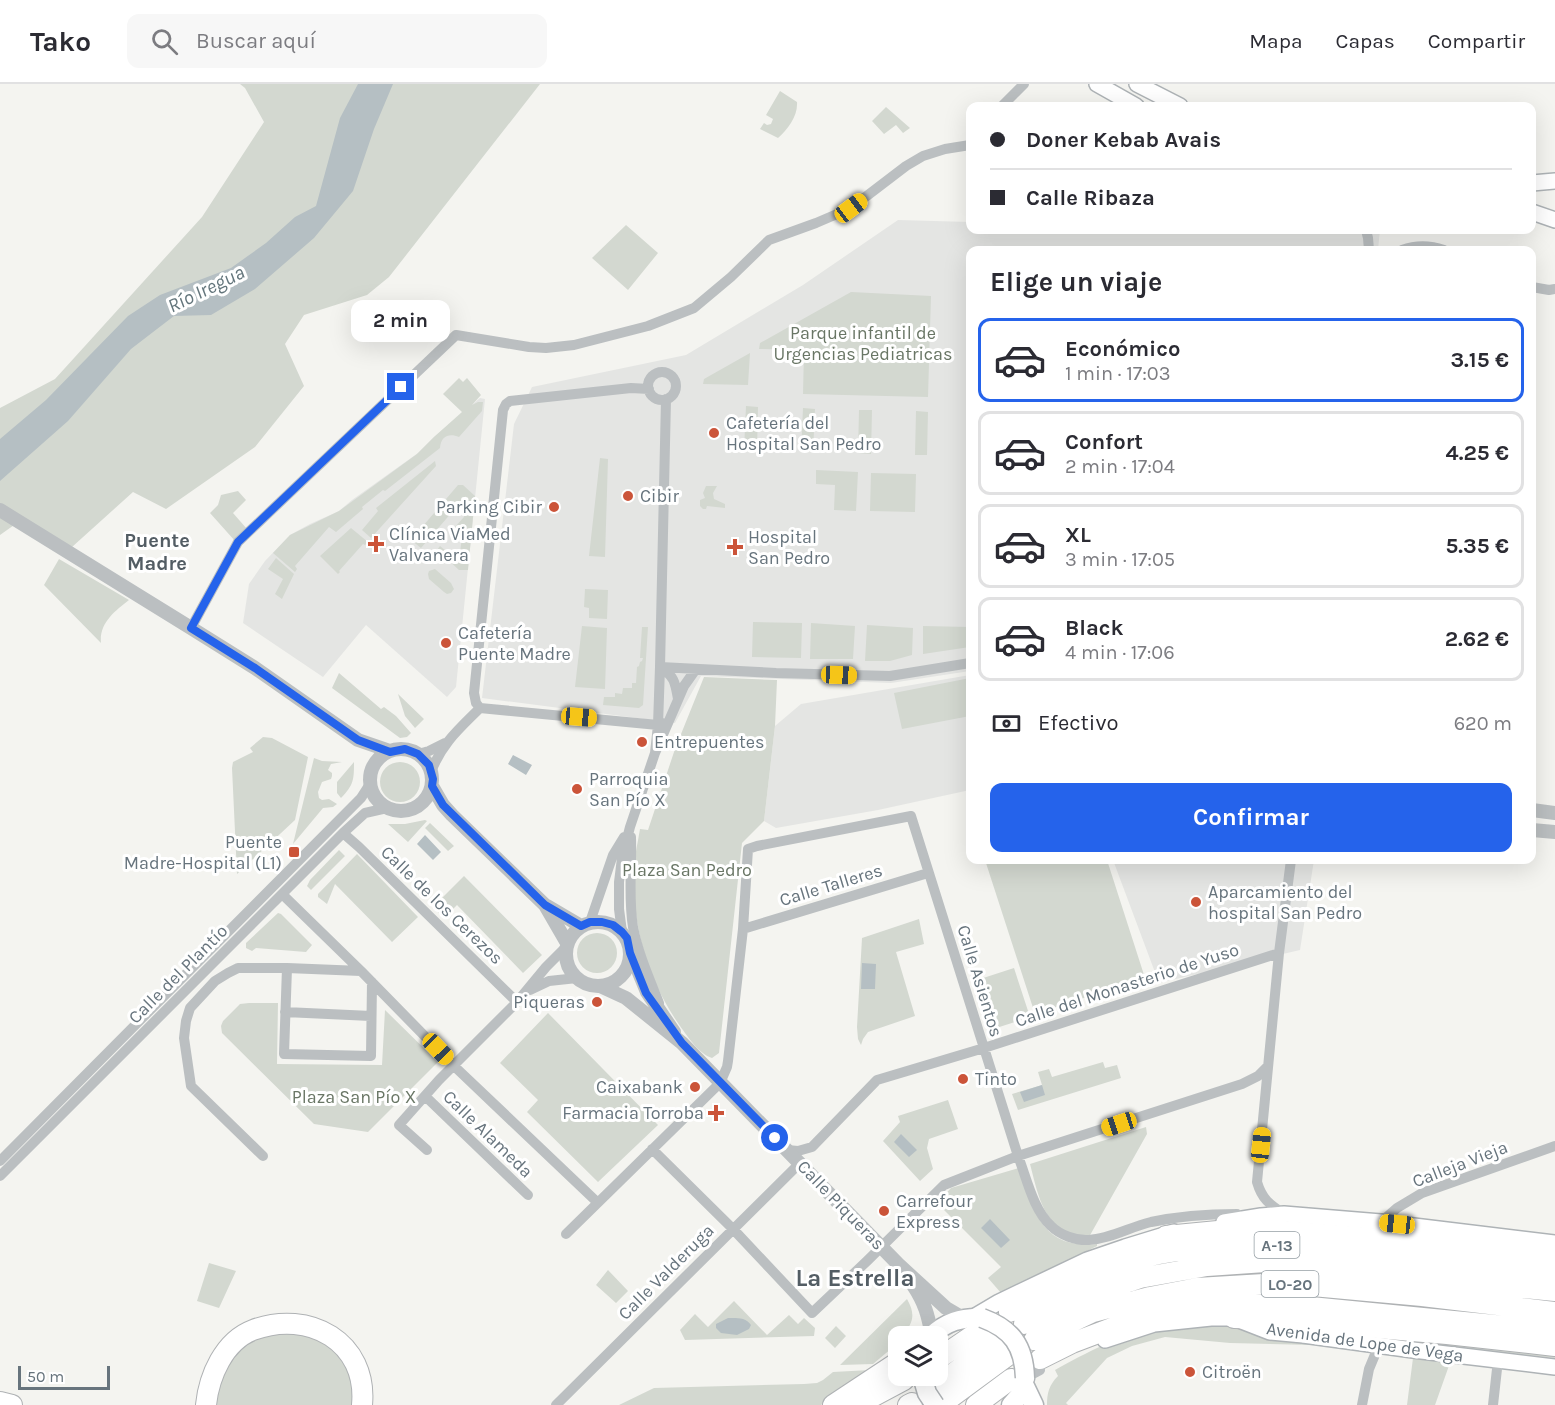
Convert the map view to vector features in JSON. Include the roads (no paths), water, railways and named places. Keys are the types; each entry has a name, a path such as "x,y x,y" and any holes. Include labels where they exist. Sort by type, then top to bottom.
{"highway":[{"path":"1166,1236 1249,1228 1555,1256"},
{"name":"A-13","path":"976,1405 1026,1356 1080,1279 1123,1263 1169,1252 1223,1245 1302,1246 1555,1274"},
{"name":"LO-20","path":"1026,1356 1049,1311 1140,1278 1207,1266 1265,1262 1555,1292"},
{"name":"LO-20","path":"1026,1356 1093,1312 1197,1287 1280,1282 1555,1312"},
{"name":"A-13","path":"1026,1356 1072,1343 1151,1313 1213,1303 1290,1305 1555,1332"},
{"path":"1234,1318 1275,1319 1555,1346"},
{"path":"206,1405 215,1368 239,1339 252,1330 294,1323 320,1329 336,1338 356,1361 363,1391 362,1405"},
{"path":"948,1353 985,1332"},
{"path":"948,1364 985,1332"},
{"path":"833,1405 918,1386"},
{"path":"857,1405 920,1386"},
{"path":"0,1402 12,1405"}],"main road":[{"path":"1097,84 1130,102"},
{"path":"1137,84 1172,102"},
{"path":"1536,183 1555,181"},
{"path":"1536,213 1555,220"},
{"path":"985,1332 999,1302 1087,1260 1180,1230 1262,1216 1284,1214 1381,1222 1555,1242"},
{"path":"985,1332 982,1318 1002,1327 1013,1337 1021,1351 1025,1366 1026,1356"},
{"path":"1026,1356 1078,1349 1154,1324 1234,1318"},
{"name":"Avenida de Lope de Vega","path":"1234,1318 1270,1332 1555,1367"},
{"path":"946,1326 951,1322 985,1332"},
{"path":"1026,1356 1033,1404"},
{"path":"1011,1405 1019,1396 1026,1356"}],"street":[{"path":"1006,102 1024,84"},
{"path":"191,628 238,542 456,335 546,348 574,345 648,326 694,308 731,277 769,240 851,208 906,166 923,156 966,146"},
{"path":"1536,288 1555,289"},
{"path":"656,374 668,374 674,380 676,387 673,395 666,399 657,399 649,389 650,380 656,374"},
{"path":"649,389 631,388 510,401 502,410 474,693 476,703 480,708 658,724 670,719"},
{"path":"655,753 660,667 666,399"},
{"path":"0,510 255,668 358,740 390,752"},
{"path":"660,667 890,676 966,664"},
{"path":"660,667 671,674 678,699"},
{"path":"622,932 619,882 630,827 655,753 684,686 696,669"},
{"path":"480,708 445,743 435,760 432,779 427,798 420,805 404,811 387,808 376,798 370,784 373,767 383,755 405,749 418,754 429,765 432,779 443,805 545,905 567,945 567,964 571,972 584,983 600,986 608,985 622,976 627,969 630,953 627,938 613,925 602,922 586,924 576,931 567,945"},
{"path":"358,740 373,767"},
{"path":"418,754 445,743"},
{"name":"Calle del Plantío","path":"0,1161 362,798 370,784"},
{"path":"420,805 435,807 452,815"},
{"name":"Calle del Plantío","path":"0,1176 343,833 365,813 387,808"},
{"path":"1536,811 1555,813"},
{"name":"Calle Asientos","path":"743,929 748,849 911,816 1018,1156 1038,1208 1050,1226 1075,1239 1086,1240 1098,1239 1150,1222 1207,1214 1262,1216"},
{"path":"586,924 613,855 630,827"},
{"path":"630,827 632,861 630,892 633,928 642,960 664,1017"},
{"path":"1536,830 1555,832"},
{"name":"Calle de los Cerezos","path":"343,833 517,1002"},
{"path":"1284,1214 1270,1205 1261,1194 1257,1182 1279,953 1290,864"},
{"name":"Calle Talleres","path":"743,929 928,873"},
{"path":"282,894 454,1066 597,1202"},
{"path":"545,905 586,924"},
{"path":"566,1234 720,1083 727,1067 743,929"},
{"name":"Calle Alameda","path":"427,1150 399,1125 517,1002 567,945"},
{"name":"Calle Piqueras","path":"630,953 646,993 682,1043"},
{"name":"Calle del Monasterio de Yuso","path":"787,1150 798,1151 812,1147 877,1080 1279,953"},
{"name":"Calle del Plantío","path":"263,1156 191,1086 184,1038 190,1008 215,981 238,968 361,971"},
{"path":"287,968 284,1054 371,1056 372,982"},
{"name":"Calle Alameda","path":"527,991 549,981 577,978"},
{"name":"Calle Piqueras","path":"600,986 626,998 682,1043 898,1264 946,1308 985,1332"},
{"path":"285,1012 371,1016"},
{"path":"652,1149 812,1313 944,1185 1018,1156 1242,1084 1258,1076 1268,1066"},
{"name":"Calle Alameda","path":"425,1096 528,1195"},
{"name":"Calleja Vieja","path":"1381,1222 1397,1208 1422,1193 1555,1146"},
{"name":"Calle Valderuga","path":"556,1405 800,1163"},
{"name":"Calle Piqueras","path":"898,1264 924,1301 930,1326"},
{"path":"1362,1405 1369,1369 1379,1345"},
{"path":"1493,1405 1498,1360"}],"water":[{"name":"Río Iregua","path":"358,84 393,84 374,129 353,191 314,238 255,289 211,315 174,316 131,349 68,421 0,481 0,439 46,400 128,316 160,295 231,268 266,243 295,217 316,206 340,118"},
{"path":"513,755 532,765 526,775 508,764"},
{"path":"425,835 441,852 433,860 417,844"},
{"path":"862,963 876,964 875,989 861,989"},
{"path":"1042,1085 1045,1095 1024,1102 1020,1092"},
{"path":"901,1134 917,1150 909,1157 894,1142"},
{"path":"990,1219 1010,1240 1001,1248 981,1228"},
{"path":"728,1318 744,1319 751,1325 749,1329 737,1335 721,1333 716,1328 716,1324"}],"place":[{"name":"Cafetería del Hospital San Pedro","path":"714,433"},
{"name":"Cibir","path":"628,496"},
{"name":"Parking Cibir","path":"554,507"},
{"name":"Clínica ViaMed Valvanera","path":"376,544"},
{"name":"Hospital San Pedro","path":"735,547"},
{"name":"Cafetería Puente Madre","path":"446,643"},
{"name":"Entrepuentes","path":"642,742"},
{"name":"Parroquia San Pío X","path":"577,789"},
{"name":"Puente Madre-Hospital (L1)","path":"294,852"},
{"name":"Aparcamiento del hospital San Pedro","path":"1196,902"},
{"name":"Piqueras","path":"597,1002"},
{"name":"Tinto","path":"963,1079"},
{"name":"Caixabank","path":"695,1087"},
{"name":"Farmacia Torroba","path":"716,1113"},
{"name":"Carrefour Express","path":"884,1211"},
{"name":"Citroën","path":"1190,1372"}],"district":[{"name":"Puente Madre","path":"157,552"},
{"name":"La Estrella","path":"855,1278"}],"park label":[{"name":"Parque infantil de Urgencias Pediatricas","path":"863,343"},
{"name":"Plaza San Pedro","path":"687,870"},
{"name":"Plaza San Pío X","path":"354,1097"}]}
